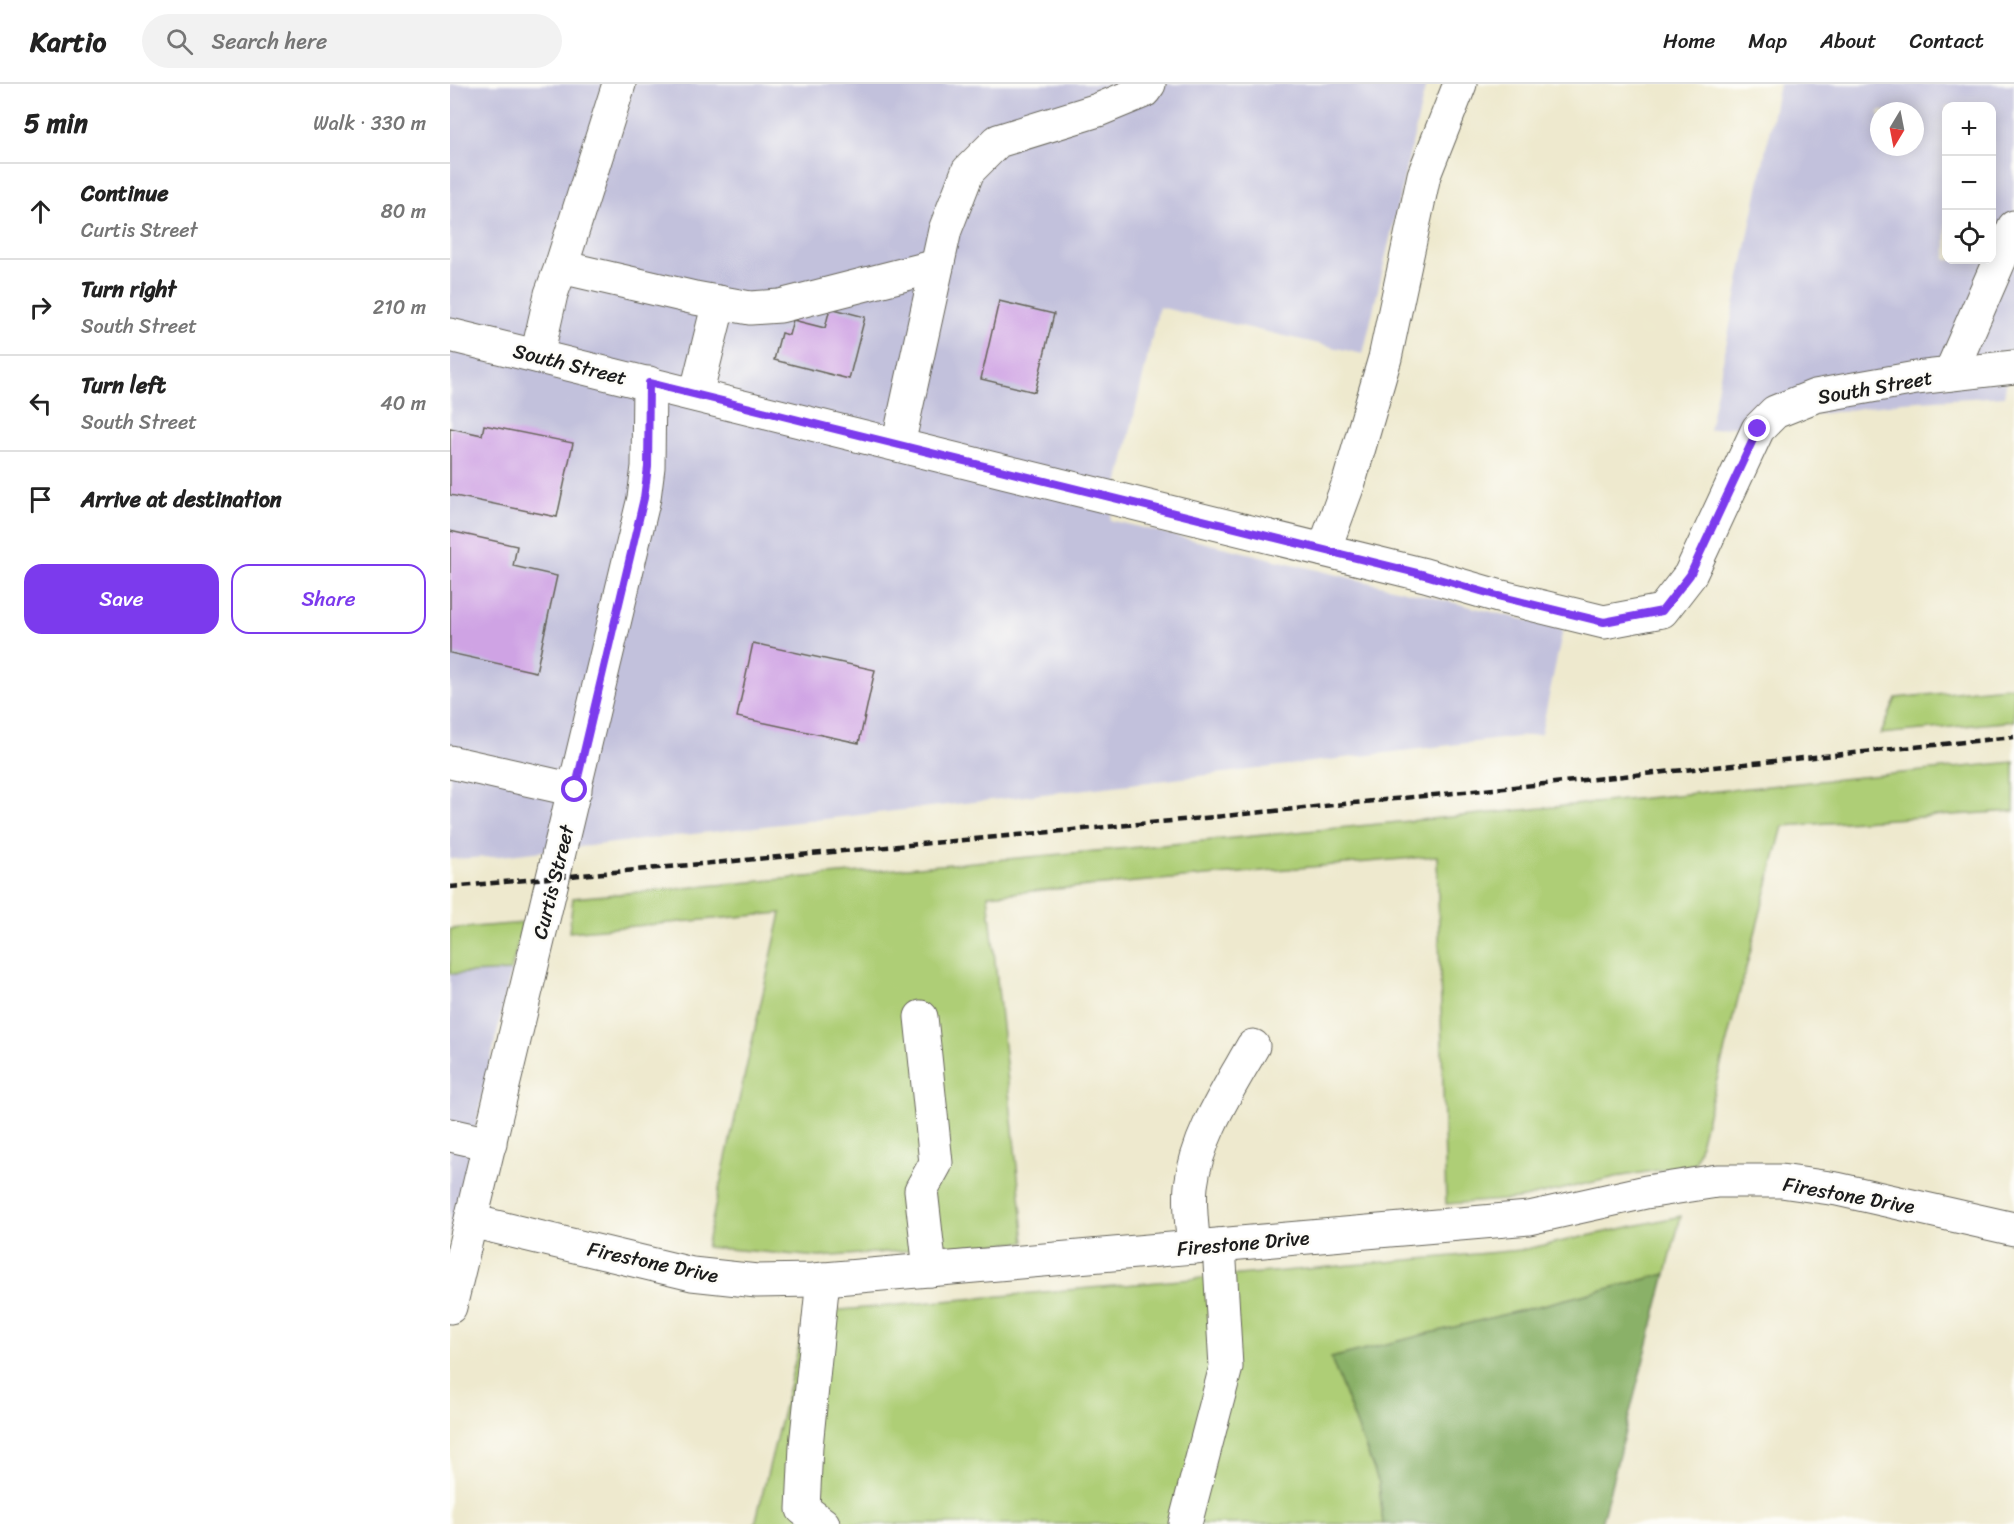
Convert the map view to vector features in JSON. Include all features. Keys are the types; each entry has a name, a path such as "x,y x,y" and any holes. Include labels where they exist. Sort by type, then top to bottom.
{"street":[{"path":"537,356 551,294 619,84"},
{"path":"898,445 945,230 969,171 998,141 1098,110 1144,91 1149,84"},
{"path":"1324,550 1349,482 1385,358 1424,175 1460,84"},
{"path":"1950,374 2014,227"},
{"path":"561,267 750,308 780,306 937,266"},
{"path":"696,394 719,302"},
{"name":"South Street","path":"450,335 1425,575 1604,622 1662,611 1690,575 1758,429 1775,412 1815,396 1916,378 2014,367"},
{"name":"Curtis Street","path":"450,1307 644,498 648,467 649,383"},
{"path":"450,762 575,790"},
{"path":"921,1017 936,1163 921,1190 930,1270"},
{"path":"1185,1524 1226,1367 1207,1246 1191,1195 1197,1159 1220,1105 1253,1046"},
{"path":"450,1135 490,1144"},
{"name":"Firestone Drive","path":"471,1221 692,1274 757,1281 823,1279 1529,1218 1646,1192 1717,1181 1781,1181 1837,1189 2014,1229"},
{"path":"823,1279 806,1446 803,1509 823,1524"}],"shaded area":[{"path":"450,84 1426,84 1363,354 1159,307 1110,520 1563,629 1541,734 1166,780 491,857 450,859"},
{"path":"1779,84 2014,84 2014,341 2004,396 1903,402 1709,430"},
{"path":"511,971 450,1240 450,974"}],"green space":[{"path":"2014,686 2014,721 1881,734 1896,698"},
{"path":"2014,762 2014,811 1783,826 1695,1164 1616,1177 1519,1199 1446,1204 1437,856 988,895 1025,1242 819,1257 706,1247 781,913 569,932 573,898 1162,845"},
{"path":"523,923 511,971 450,974 450,929"},
{"path":"1681,1216 1666,1274 1331,1358 1379,1483 1383,1524 755,1524 807,1313 1521,1250"},
{"path":"1666,1274 1601,1524 1383,1524 1379,1483 1331,1358"}],"building":[{"path":"999,301 1054,314 1035,392 981,379"},
{"path":"830,308 865,317 849,379 774,360 781,333 789,335 793,320 825,328"},
{"path":"484,425 573,443 557,517 450,495 450,428 482,435"},
{"path":"450,531 517,546 513,566 557,576 536,672 450,653"},
{"path":"753,643 875,670 859,743 737,717"}],"railway":[{"path":"450,887 1204,818 2014,737"}],"route":[{"path":"575,790 644,498 648,467 649,383 1425,575 1604,622 1662,611 1690,575 1758,429"}]}
